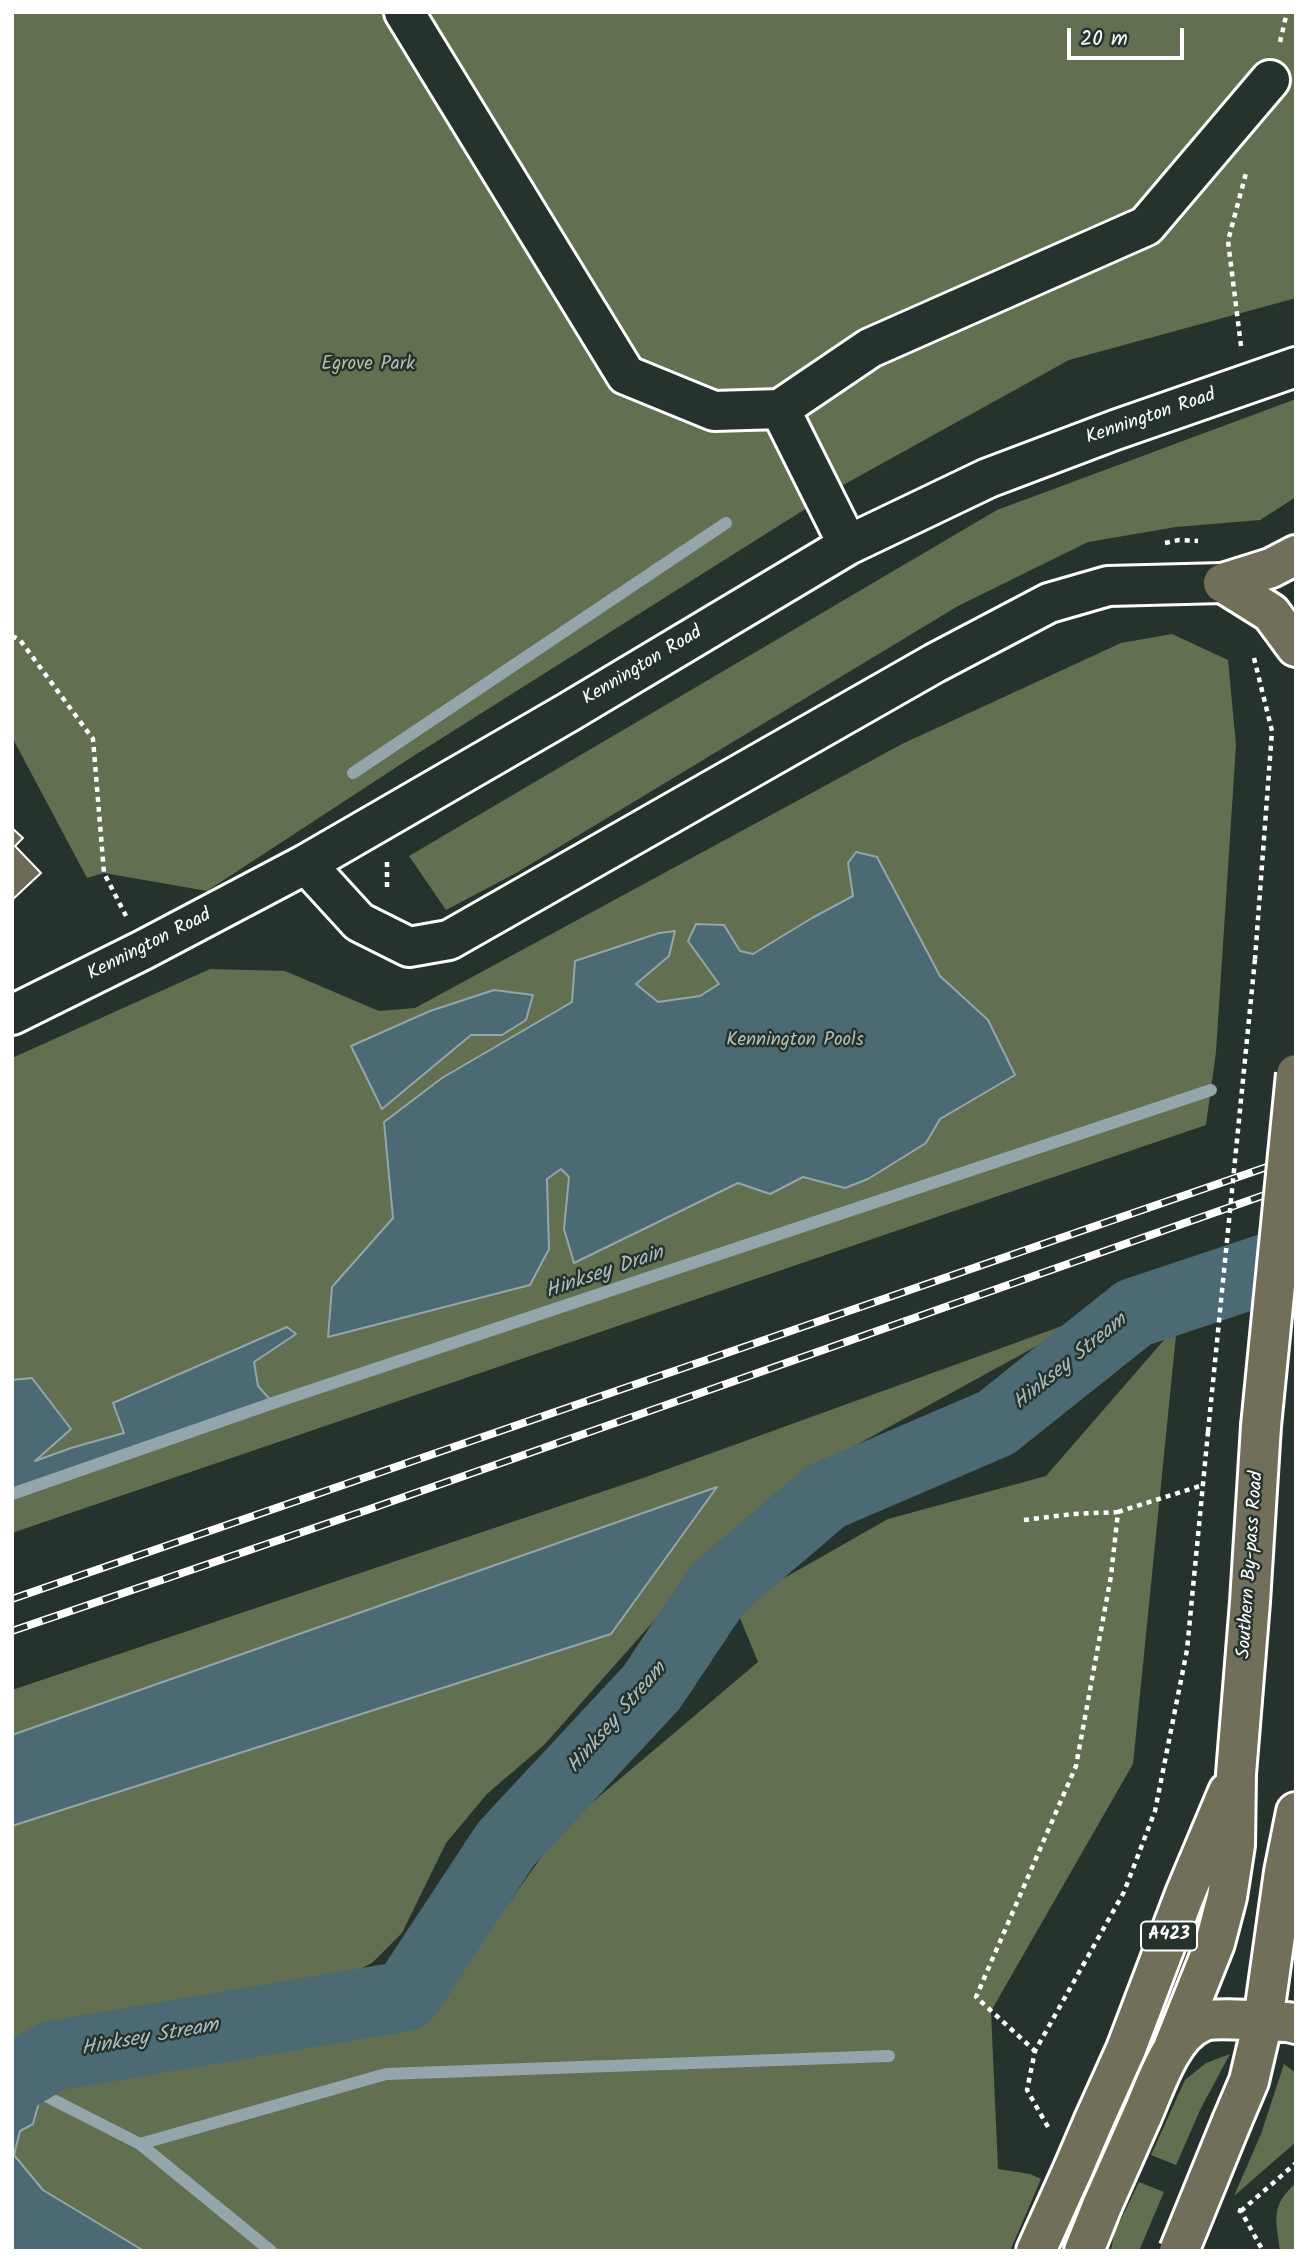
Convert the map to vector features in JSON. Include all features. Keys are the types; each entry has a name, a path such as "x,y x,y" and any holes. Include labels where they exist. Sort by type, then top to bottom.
{"highway":[{"path":"1223,583 1271,568 1296,555"},
{"path":"1223,583 1271,613 1296,647"},
{"name":"Southern By-pass Road","path":"1084,2251 1173,2048 1215,1943 1227,1897 1235,1845 1236,1774 1261,1426 1296,1074"},
{"name":"A423","path":"1036,2251 1126,2049 1185,1894 1236,1774"},
{"path":"1179,2251 1249,2081 1279,2023 1284,1872 1296,1812"},
{"path":"1173,2048 1190,2029 1204,2021 1279,2023"}],"street":[{"path":"404,12 626,375 714,411 780,409 870,348 1146,226 1270,80"},
{"name":"Kennington Road","path":"12,1015 306,864 567,713 848,545 988,478 1296,367"},
{"path":"780,409 848,545"},
{"path":"306,864 359,922 409,947 449,940 934,663 1049,603 1108,586 1223,583"}],"path":[{"path":"1270,80 1287,12"},
{"path":"1246,385 1227,241 1249,160"},
{"path":"12,636 20,640 93,739 104,873 143,950"},
{"path":"1049,2130 1027,2090 1035,2051 1124,1892 1155,1811 1187,1650 1255,959 1272,731 1252,653"},
{"path":"1024,1520 1118,1512 1203,1485"},
{"path":"1035,2051 976,1997 1076,1766 1111,1576 1118,1512"},
{"path":"1262,2251 1241,2211 1296,2163"}],"green space":[{"name":"Egrove Park","path":"12,12 1296,12 1296,298 1069,360 845,484 415,755 207,891 104,873 87,878 12,737"},
{"path":"1296,399 1296,497 1260,520 1176,527 1088,542 958,606 516,873 446,910 409,856 997,510"},
{"name":"Kennington Pools","path":"1172,634 1228,660 1236,745 1216,1052 1206,1125 12,1533 12,1058 210,969 285,971 379,1011 415,1008 902,744 1121,643"},
{"path":"1095,1314 818,1466 683,1588 544,1745 487,1794 446,1843 402,1933 373,1962 317,1994 55,2044 12,2049 12,1690 643,1478"},
{"path":"1177,1325 1133,1764 991,2011 998,2169 1030,2174 1041,2179 1010,2251 144,2251 43,2190 14,2155 20,2131 33,2124 48,2072 420,2028 562,1828 758,1662 735,1606 888,1519 1046,1476"},
{"path":"1230,2054 1201,2108 1176,2165 1151,2155 1185,2080 1206,2063"},
{"path":"1284,2064 1296,2073 1296,2142 1234,2196 1261,2134"},
{"path":"1139,2182 1164,2192 1139,2251 1111,2251 1114,2234"},
{"path":"1296,2183 1296,2251 1280,2251 1276,2221 1278,2206"}],"water":[{"path":"856,852 877,857 940,976 988,1020 1015,1075 940,1119 926,1143 868,1179 845,1188 803,1177 770,1194 738,1183 574,1263 564,1229 569,1177 561,1169 547,1179 549,1249 530,1285 328,1337 332,1287 393,1218 384,1122 442,1078 572,1002 575,961 659,933 675,931 669,956 636,984 658,1002 700,996 719,984 688,941 696,924 724,925 740,951 753,954 853,896 848,863"},
{"path":"494,990 533,995 526,1020 502,1035 471,1035 382,1109 351,1046 430,1011"},
{"path":"287,1327 296,1334 254,1362 258,1386 273,1403 12,1494 12,1380 32,1378 71,1429 35,1461 124,1433 113,1403"},
{"path":"717,1487 611,1634 12,1826 12,1735"},
{"path":"55,2044 33,2124 20,2131 14,2155 43,2190 144,2251 12,2251 12,2049"}],"building":[{"path":"12,828 23,838 15,846 41,873 12,900"}],"waterway":[{"path":"353,773 726,523"},
{"name":"Hinksey Drain","path":"12,1494 273,1403 1211,1090"},
{"name":"Hinksey Stream","path":"12,2080 52,2056 406,1996 506,1844 652,1687 718,1588 826,1496 996,1423 1134,1313 1296,1259"},
{"path":"28,2087 140,2144 386,2074 889,2056"},
{"path":"140,2144 271,2251"}],"railway":[{"path":"12,1599 1296,1157"},
{"path":"12,1631 367,1510 1296,1184"}]}
